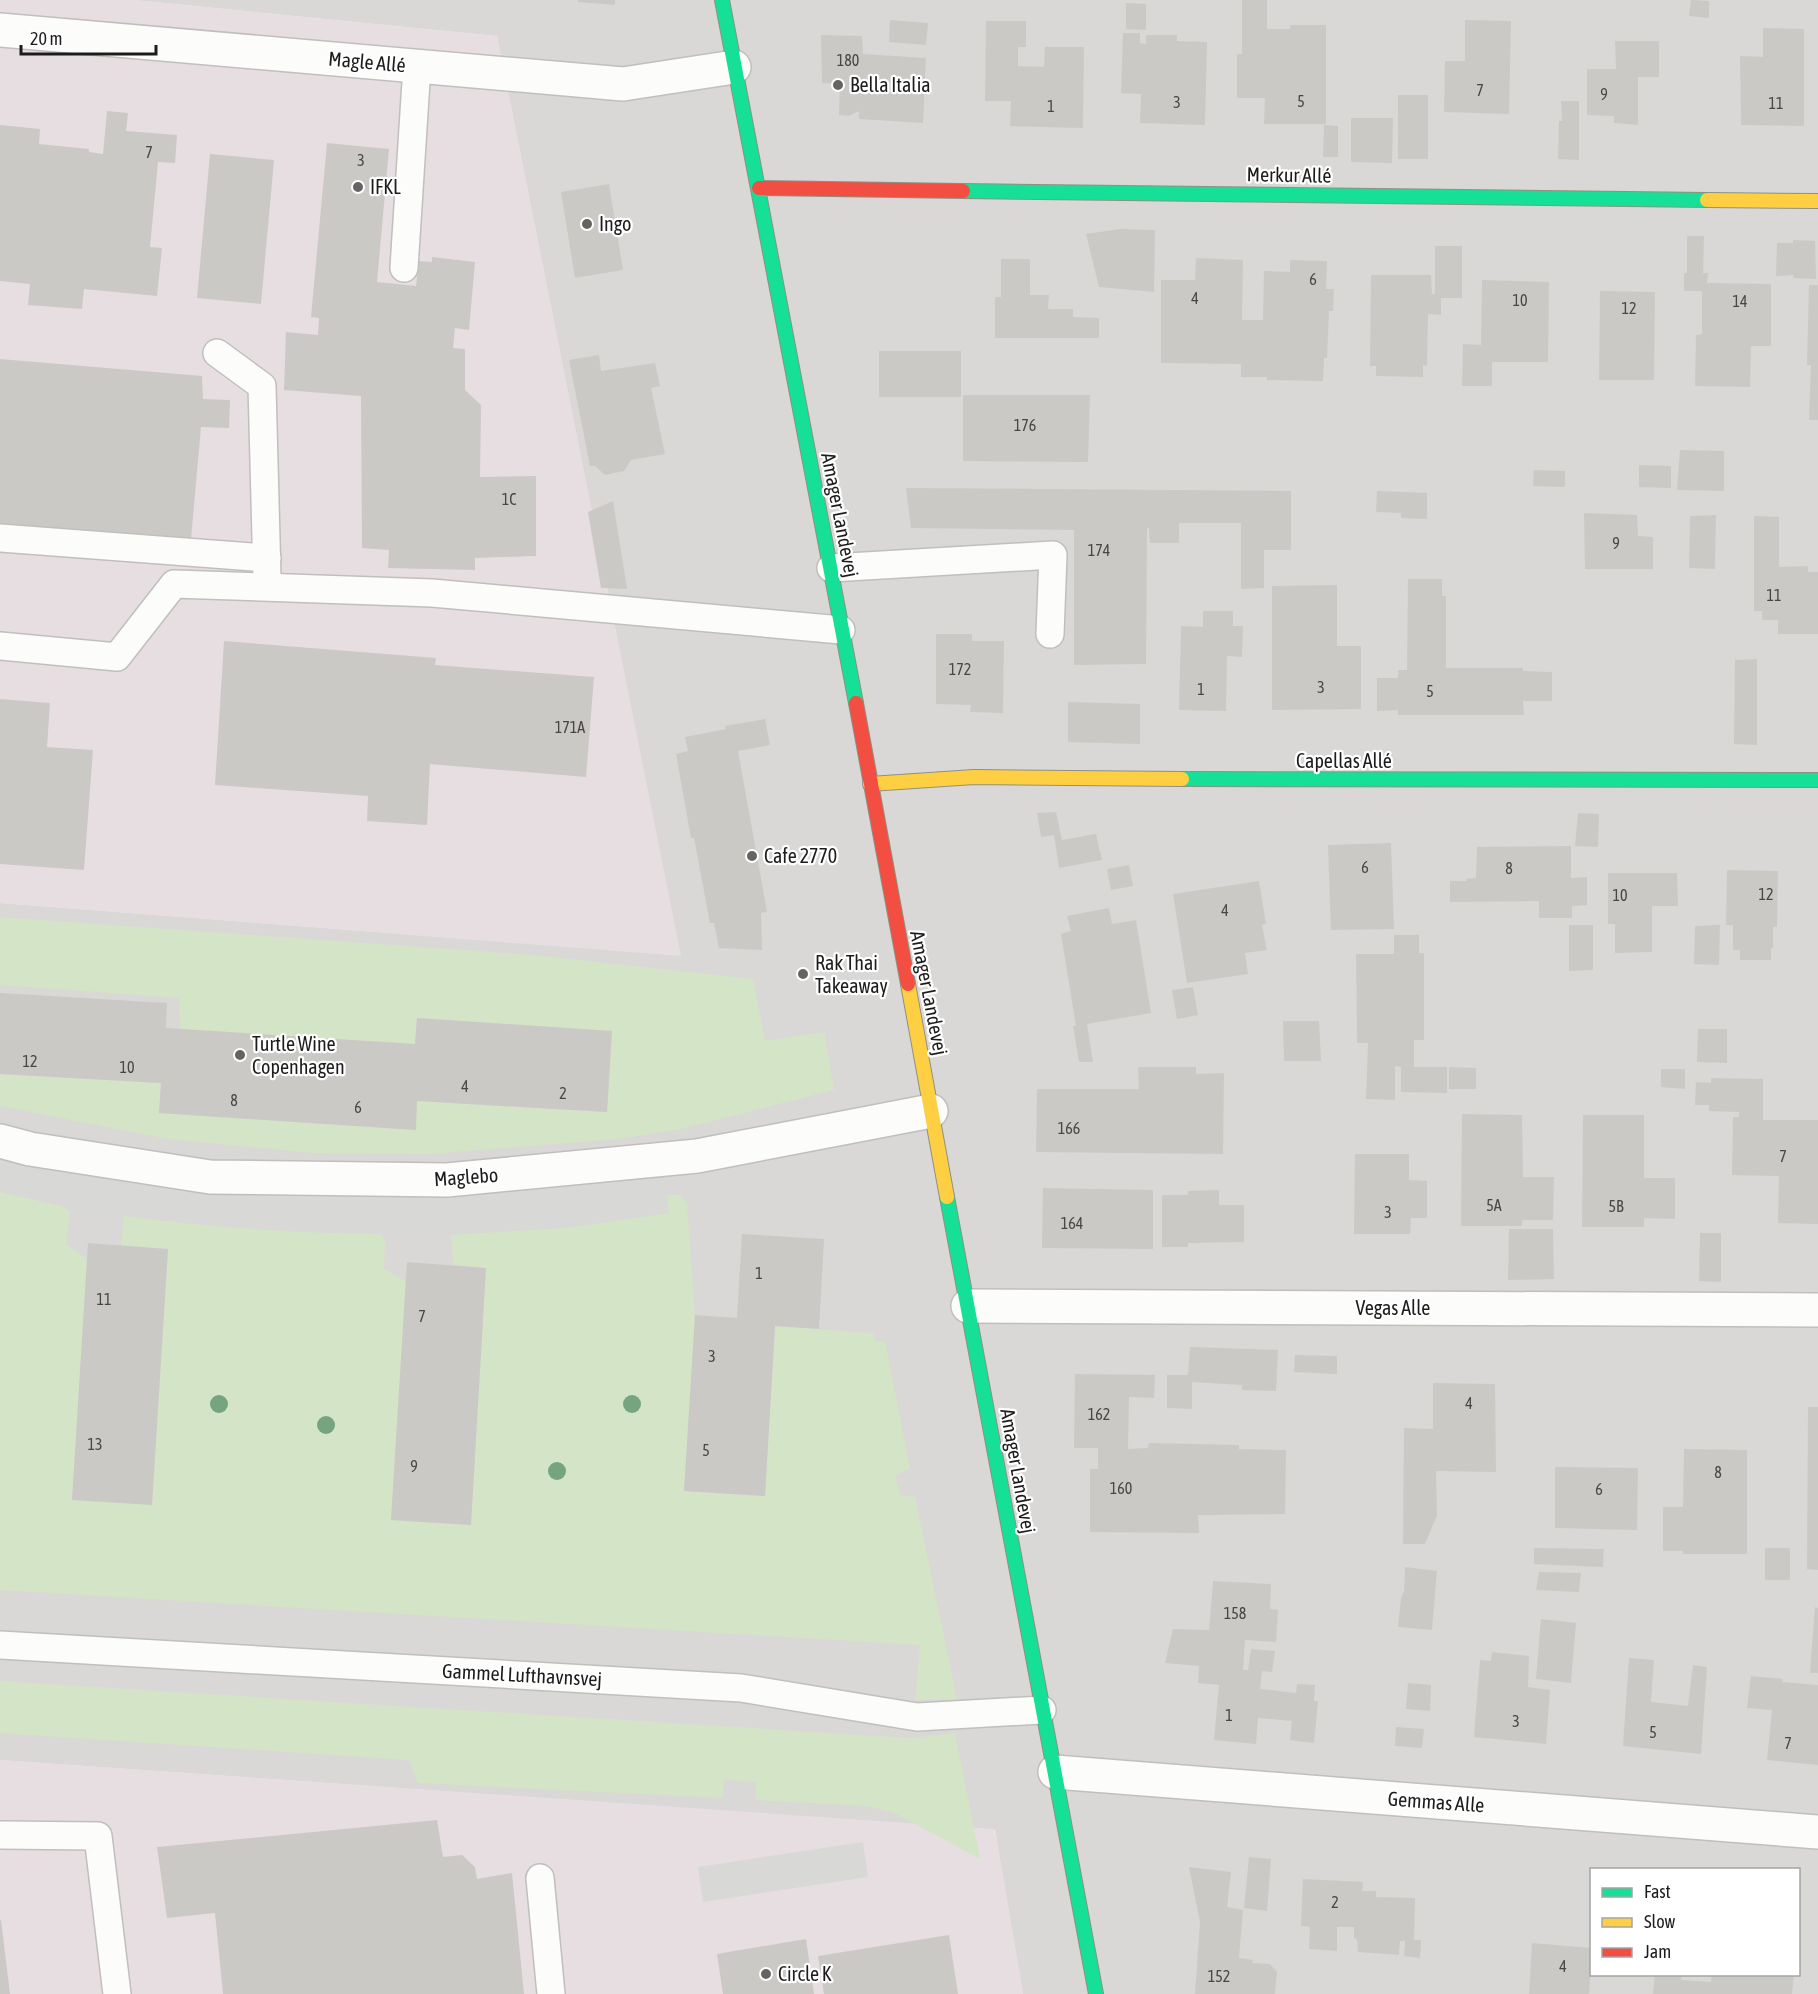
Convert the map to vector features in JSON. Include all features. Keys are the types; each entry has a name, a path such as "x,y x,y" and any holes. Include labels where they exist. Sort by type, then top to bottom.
{"street":[{"name":"Amager Landevej","path":"722,0 831,568 1096,1994"},
{"name":"Magle Allé","path":"0,30 623,84 734,68"},
{"name":"Merkur Allé","path":"759,188 1818,201"},
{"name":"Capellas Allé","path":"870,784 974,777 1308,780 1818,780"},
{"name":"Maglebo","path":"0,1141 30,1149 210,1177 447,1180 697,1156 931,1111"},
{"name":"Vegas Alle","path":"968,1306 1818,1310"},
{"name":"Gemmas Alle","path":"1055,1772 1818,1832"}],"lane":[{"path":"404,268 417,66"},
{"path":"218,353 262,386 268,587"},
{"path":"0,538 267,558"},
{"path":"831,568 1053,555 1050,634"},
{"path":"0,646 117,657 174,584 432,592 841,630"},
{"name":"Gammel Lufthavnsvej","path":"0,1645 741,1688 918,1717 1042,1710"},
{"path":"0,1835 98,1836 117,1994"},
{"path":"540,1878 551,1994"}],"shaded area":[{"path":"0,0 134,0 497,36 681,956 0,903"},
{"path":"134,0 1818,0 1818,1994 1023,1994 995,1830 0,1760 0,903 680,955 497,36"},
{"path":"0,1122 114,1144 411,1169 661,1150 670,1213 564,1228 418,1235 83,1210 0,1191"},
{"path":"0,1760 993,1829 1023,1994 0,1994"},
{"path":"863,1842 868,1877 703,1902 698,1867"}],"green space":[{"path":"0,917 534,955 753,979 765,1041 824,1032 834,1090 681,1129 618,1139 428,1154 313,1153 168,1139 0,1106 0,1074 161,1083 159,1113 415,1130 417,1101 607,1112 612,1031 417,1018 415,1044 180,1029 179,998 0,985"},
{"path":"0,1192 61,1206 70,1211 66,1244 87,1259 72,1500 168,1249 121,1246 124,1216 252,1229 380,1234 385,1240 384,1269 406,1281 391,1520 470,1525 486,1268 453,1265 451,1235 564,1228 669,1213 667,1195 681,1195 687,1204 695,1315 684,1491 765,1496 775,1326 873,1333 876,1342 885,1342 910,1468 895,1476 900,1495 915,1497 957,1699 915,1700 920,1645 0,1590"},
{"path":"0,1681 911,1738 955,1733 980,1859 893,1812 866,1806 755,1800 756,1782 724,1780 723,1798 418,1783 409,1760 0,1733"}],"building":[{"path":"578,0 615,0 615,5 578,2"},
{"path":"1242,0 1267,0 1267,29 1290,29 1290,25 1326,25 1326,124 1264,124 1265,98 1237,98 1237,54 1242,54"},
{"path":"1691,0 1709,1 1709,18 1689,16"},
{"path":"1126,3 1146,4 1146,30 1126,29"},
{"path":"890,20 928,23 926,45 889,42"},
{"path":"1465,20 1511,21 1509,114 1444,112 1445,61 1465,61"},
{"path":"986,21 1026,21 1026,47 1018,47 1018,66 1044,67 1045,47 1084,47 1083,128 1010,126 1011,101 985,101"},
{"path":"1763,28 1804,29 1804,126 1741,125 1740,56 1763,57"},
{"path":"1123,33 1140,33 1140,43 1146,44 1146,35 1177,35 1177,41 1207,42 1205,125 1140,123 1141,94 1121,93"},
{"path":"821,35 862,36 863,54 926,58 923,123 859,119 859,111 849,116 839,115 840,84 822,83"},
{"path":"1615,41 1659,41 1659,77 1638,77 1638,125 1614,123 1614,116 1587,115 1587,69 1616,69"},
{"path":"1398,95 1428,95 1428,159 1398,159"},
{"path":"1561,101 1579,101 1579,160 1558,159 1559,121 1562,121"},
{"path":"107,111 128,113 126,131 177,135 175,163 158,162 150,247 162,248 157,296 84,289 82,309 28,305 30,284 0,281 0,125 40,129 39,144 89,149 89,152 103,154"},
{"path":"1351,118 1393,118 1392,163 1351,162"},
{"path":"1324,125 1338,126 1338,157 1323,157"},
{"path":"327,143 389,149 377,282 416,286 419,261 432,262 432,257 475,262 469,330 455,328 453,348 465,349 465,390 481,405 480,477 536,476 536,556 475,558 475,570 388,568 389,550 362,548 361,396 284,390 286,332 318,335 319,318 311,317"},
{"path":"210,154 274,160 261,304 197,298"},
{"path":"609,184 623,270 575,278 561,192"},
{"path":"1120,229 1155,230 1154,292 1099,287 1086,234"},
{"path":"1687,236 1704,236 1703,273 1708,273 1707,283 1771,284 1771,346 1751,346 1750,387 1695,386 1696,335 1702,334 1702,291 1684,291 1684,273 1687,273"},
{"path":"1793,240 1815,241 1816,279 1793,278 1794,275 1776,276 1777,243 1793,243"},
{"path":"1435,246 1462,246 1462,298 1441,298 1441,315 1428,314 1427,366 1423,365 1423,377 1376,376 1376,366 1370,366 1371,275 1431,275 1432,294 1435,294"},
{"path":"1196,258 1243,260 1242,320 1263,320 1264,271 1290,272 1290,260 1327,261 1326,289 1334,289 1333,311 1329,311 1327,358 1324,358 1323,381 1241,377 1241,364 1161,363 1161,280 1195,280"},
{"path":"1001,259 1030,259 1030,295 1049,295 1048,309 1073,309 1073,317 1099,318 1099,338 995,338 995,297 1001,297"},
{"path":"1482,280 1549,282 1548,362 1492,362 1492,386 1462,386 1463,344 1481,345"},
{"path":"1809,285 1818,285 1818,420 1809,420 1811,365 1807,365"},
{"path":"1600,291 1655,292 1654,380 1599,380"},
{"path":"879,351 961,351 961,397 879,397"},
{"path":"599,355 601,371 655,363 660,386 651,388 665,454 631,460 624,471 605,475 595,466 590,466 569,360"},
{"path":"0,359 202,376 203,399 230,400 229,428 201,427 191,539 0,525"},
{"path":"963,395 1090,395 1088,462 963,461"},
{"path":"1680,450 1724,451 1724,491 1677,490"},
{"path":"1639,465 1671,466 1671,488 1639,487"},
{"path":"1534,470 1565,471 1565,487 1533,486"},
{"path":"906,488 1291,491 1291,550 1264,550 1264,588 1241,589 1241,523 1179,523 1179,543 1150,543 1149,528 1147,528 1146,664 1074,665 1074,530 911,528"},
{"path":"1377,491 1427,493 1427,519 1401,518 1401,513 1376,512"},
{"path":"613,501 627,589 601,588 588,512"},
{"path":"1584,513 1637,515 1638,536 1653,537 1653,569 1585,569"},
{"path":"1716,515 1715,569 1689,568 1690,516"},
{"path":"1754,516 1779,517 1779,567 1808,566 1808,572 1818,572 1818,634 1778,634 1778,620 1762,620 1762,611 1754,611"},
{"path":"1408,579 1442,579 1442,596 1446,596 1446,668 1523,668 1523,671 1552,672 1552,701 1523,701 1524,715 1398,715 1398,710 1377,711 1377,678 1398,678 1398,670 1407,670"},
{"path":"1337,585 1337,646 1361,646 1361,709 1272,710 1272,586"},
{"path":"1203,611 1233,611 1233,626 1243,626 1242,657 1227,656 1226,711 1179,710 1181,626 1203,627"},
{"path":"936,634 972,634 972,641 1004,641 1003,713 970,712 971,705 936,704"},
{"path":"224,641 436,658 435,665 594,677 586,777 430,764 427,825 367,821 368,796 215,785"},
{"path":"1757,659 1757,745 1734,744 1735,660"},
{"path":"0,699 50,703 47,747 93,750 84,870 0,864"},
{"path":"1068,702 1140,704 1140,744 1068,742"},
{"path":"765,719 770,745 738,751 767,912 761,913 762,950 719,948 714,923 710,923 694,838 691,838 676,754 688,751 685,737 726,729 725,726"},
{"path":"1056,812 1062,840 1096,834 1102,860 1059,868 1054,835 1041,837 1037,813"},
{"path":"1578,813 1599,814 1598,847 1575,846"},
{"path":"1391,843 1394,929 1331,930 1328,845"},
{"path":"1571,846 1571,878 1587,877 1587,905 1572,906 1572,918 1539,918 1539,901 1450,902 1450,881 1467,881 1466,879 1476,878 1477,847"},
{"path":"1129,865 1133,886 1111,890 1107,869"},
{"path":"1727,870 1778,871 1777,927 1773,927 1771,960 1740,960 1740,950 1733,950 1733,925 1726,925"},
{"path":"1608,873 1677,873 1678,906 1652,906 1652,952 1615,953 1615,924 1608,924"},
{"path":"1259,881 1266,924 1262,925 1267,950 1245,953 1248,974 1187,983 1173,894"},
{"path":"1109,908 1112,924 1136,920 1151,1013 1087,1024 1093,1062 1079,1062 1073,1026 1076,1026 1061,934 1071,931 1067,916"},
{"path":"1569,925 1593,925 1593,970 1569,971"},
{"path":"1720,925 1719,965 1694,964 1695,926"},
{"path":"1394,935 1419,935 1419,953 1424,953 1424,1040 1414,1040 1414,1067 1447,1067 1447,1093 1401,1092 1401,1067 1395,1066 1395,1100 1366,1099 1368,1043 1357,1043 1356,954 1394,954"},
{"path":"1193,987 1198,1015 1177,1019 1172,990"},
{"path":"0,993 167,1003 166,1028 415,1044 417,1018 612,1031 607,1112 417,1101 416,1130 159,1113 161,1083 0,1074"},
{"path":"1283,1021 1319,1021 1321,1061 1284,1061"},
{"path":"1698,1029 1727,1029 1727,1063 1697,1062"},
{"path":"1138,1067 1196,1067 1196,1074 1224,1073 1223,1154 1036,1152 1037,1089 1139,1089"},
{"path":"1449,1067 1476,1068 1476,1089 1449,1089"},
{"path":"1661,1069 1685,1069 1685,1089 1661,1087"},
{"path":"1711,1078 1763,1079 1763,1120 1818,1120 1818,1224 1778,1223 1779,1176 1732,1175 1733,1117 1739,1117 1739,1112 1709,1111 1709,1105 1695,1105 1696,1082 1711,1083"},
{"path":"1462,1114 1522,1115 1523,1177 1554,1177 1553,1220 1522,1220 1522,1226 1461,1226"},
{"path":"1583,1115 1644,1115 1644,1178 1675,1178 1675,1219 1644,1218 1644,1227 1582,1227"},
{"path":"1355,1154 1409,1154 1409,1180 1427,1181 1427,1218 1411,1218 1410,1234 1354,1234"},
{"path":"1043,1188 1153,1190 1153,1249 1042,1248"},
{"path":"1219,1190 1219,1205 1244,1205 1244,1242 1188,1243 1188,1247 1162,1247 1162,1195 1188,1195 1188,1191"},
{"path":"1509,1229 1553,1229 1554,1279 1508,1280"},
{"path":"1700,1233 1721,1233 1721,1282 1699,1281"},
{"path":"742,1234 824,1239 819,1329 775,1326 765,1496 684,1491 695,1315 737,1318"},
{"path":"88,1243 168,1249 152,1505 72,1500"},
{"path":"407,1262 486,1268 471,1525 391,1520"},
{"path":"1190,1347 1278,1350 1276,1391 1242,1390 1242,1385 1192,1382 1192,1409 1167,1408 1167,1375 1188,1375"},
{"path":"1295,1355 1337,1356 1337,1374 1294,1372"},
{"path":"1075,1374 1155,1375 1154,1398 1129,1397 1128,1449 1148,1448 1149,1443 1239,1445 1239,1449 1286,1450 1285,1514 1198,1515 1199,1533 1090,1532 1090,1469 1098,1469 1098,1448 1074,1448"},
{"path":"1433,1383 1495,1384 1496,1472 1436,1471 1437,1515 1425,1544 1403,1544 1404,1428 1433,1429"},
{"path":"1808,1407 1818,1407 1818,1570 1807,1569"},
{"path":"1684,1449 1747,1450 1747,1554 1683,1554 1683,1551 1663,1551 1663,1507 1683,1507"},
{"path":"1555,1467 1638,1468 1637,1530 1555,1528"},
{"path":"1534,1548 1604,1549 1603,1567 1534,1564"},
{"path":"1765,1548 1790,1548 1790,1580 1765,1580"},
{"path":"1405,1567 1437,1571 1432,1630 1398,1627"},
{"path":"1539,1572 1581,1573 1579,1592 1536,1590"},
{"path":"1213,1581 1271,1584 1270,1609 1278,1610 1276,1642 1245,1640 1243,1670 1248,1670 1251,1649 1275,1651 1272,1672 1262,1671 1260,1689 1296,1693 1297,1684 1315,1685 1314,1701 1318,1701 1314,1743 1290,1740 1292,1721 1258,1718 1256,1744 1214,1740 1219,1685 1198,1683 1199,1666 1165,1663 1173,1629 1209,1630"},
{"path":"1815,1607 1818,1608 1818,1673 1810,1673"},
{"path":"1541,1619 1576,1623 1571,1683 1536,1679"},
{"path":"1492,1652 1529,1656 1528,1687 1550,1690 1546,1744 1474,1737 1480,1660 1491,1661"},
{"path":"1629,1658 1654,1660 1651,1702 1688,1706 1693,1665 1707,1667 1701,1754 1623,1746"},
{"path":"1751,1676 1783,1679 1782,1682 1818,1685 1818,1765 1767,1760 1772,1710 1747,1708"},
{"path":"1408,1683 1431,1685 1430,1711 1406,1709"},
{"path":"1396,1727 1424,1729 1422,1748 1395,1746"},
{"path":"437,1820 443,1857 462,1855 475,1867 477,1879 512,1873 524,1994 223,1994 215,1913 167,1918 157,1847"},
{"path":"1249,1857 1271,1859 1267,1911 1244,1908"},
{"path":"1189,1867 1231,1872 1227,1907 1243,1910 1239,1958 1253,1960 1252,1963 1270,1964 1277,1972 1275,1994 1195,1994 1200,1922"},
{"path":"1303,1879 1363,1882 1362,1891 1376,1891 1376,1897 1415,1898 1414,1940 1421,1940 1420,1958 1404,1956 1405,1941 1400,1941 1399,1955 1358,1952 1354,1927 1337,1927 1337,1951 1309,1949 1310,1927 1301,1926"},
{"path":"1,1920 10,1994 0,1994"},
{"path":"949,1935 958,1994 824,1994 818,1956"},
{"name":"Circle K","path":"806,1939 814,1994 723,1994 717,1954"},
{"path":"1532,1943 1590,1948 1589,1994 1529,1994"},
{"path":"1655,1976 1682,1976 1681,1980 1711,1982 1712,1976 1794,1976 1792,1994 1653,1994"}],"traffic: fast":[{"path":"722,0 856,703"},
{"path":"963,191 1707,200"},
{"path":"1182,779 1818,780"},
{"path":"947,1197 1096,1994"}],"traffic: slow":[{"path":"1707,200 1818,201"},
{"path":"870,784 974,777 1182,779"},
{"path":"908,984 947,1197"}],"traffic: jam":[{"path":"759,188 963,191"},
{"path":"856,703 908,984"}],"place":[{"name":"Bella Italia","path":"838,85"},
{"name":"IFKL","path":"358,187"},
{"name":"Ingo","path":"587,224"},
{"name":"Cafe 2770","path":"752,856"},
{"name":"Rak Thai Takeaway","path":"803,974"},
{"name":"Turtle Wine Copenhagen","path":"240,1055"},
{"name":"Circle K","path":"766,1974"}]}
